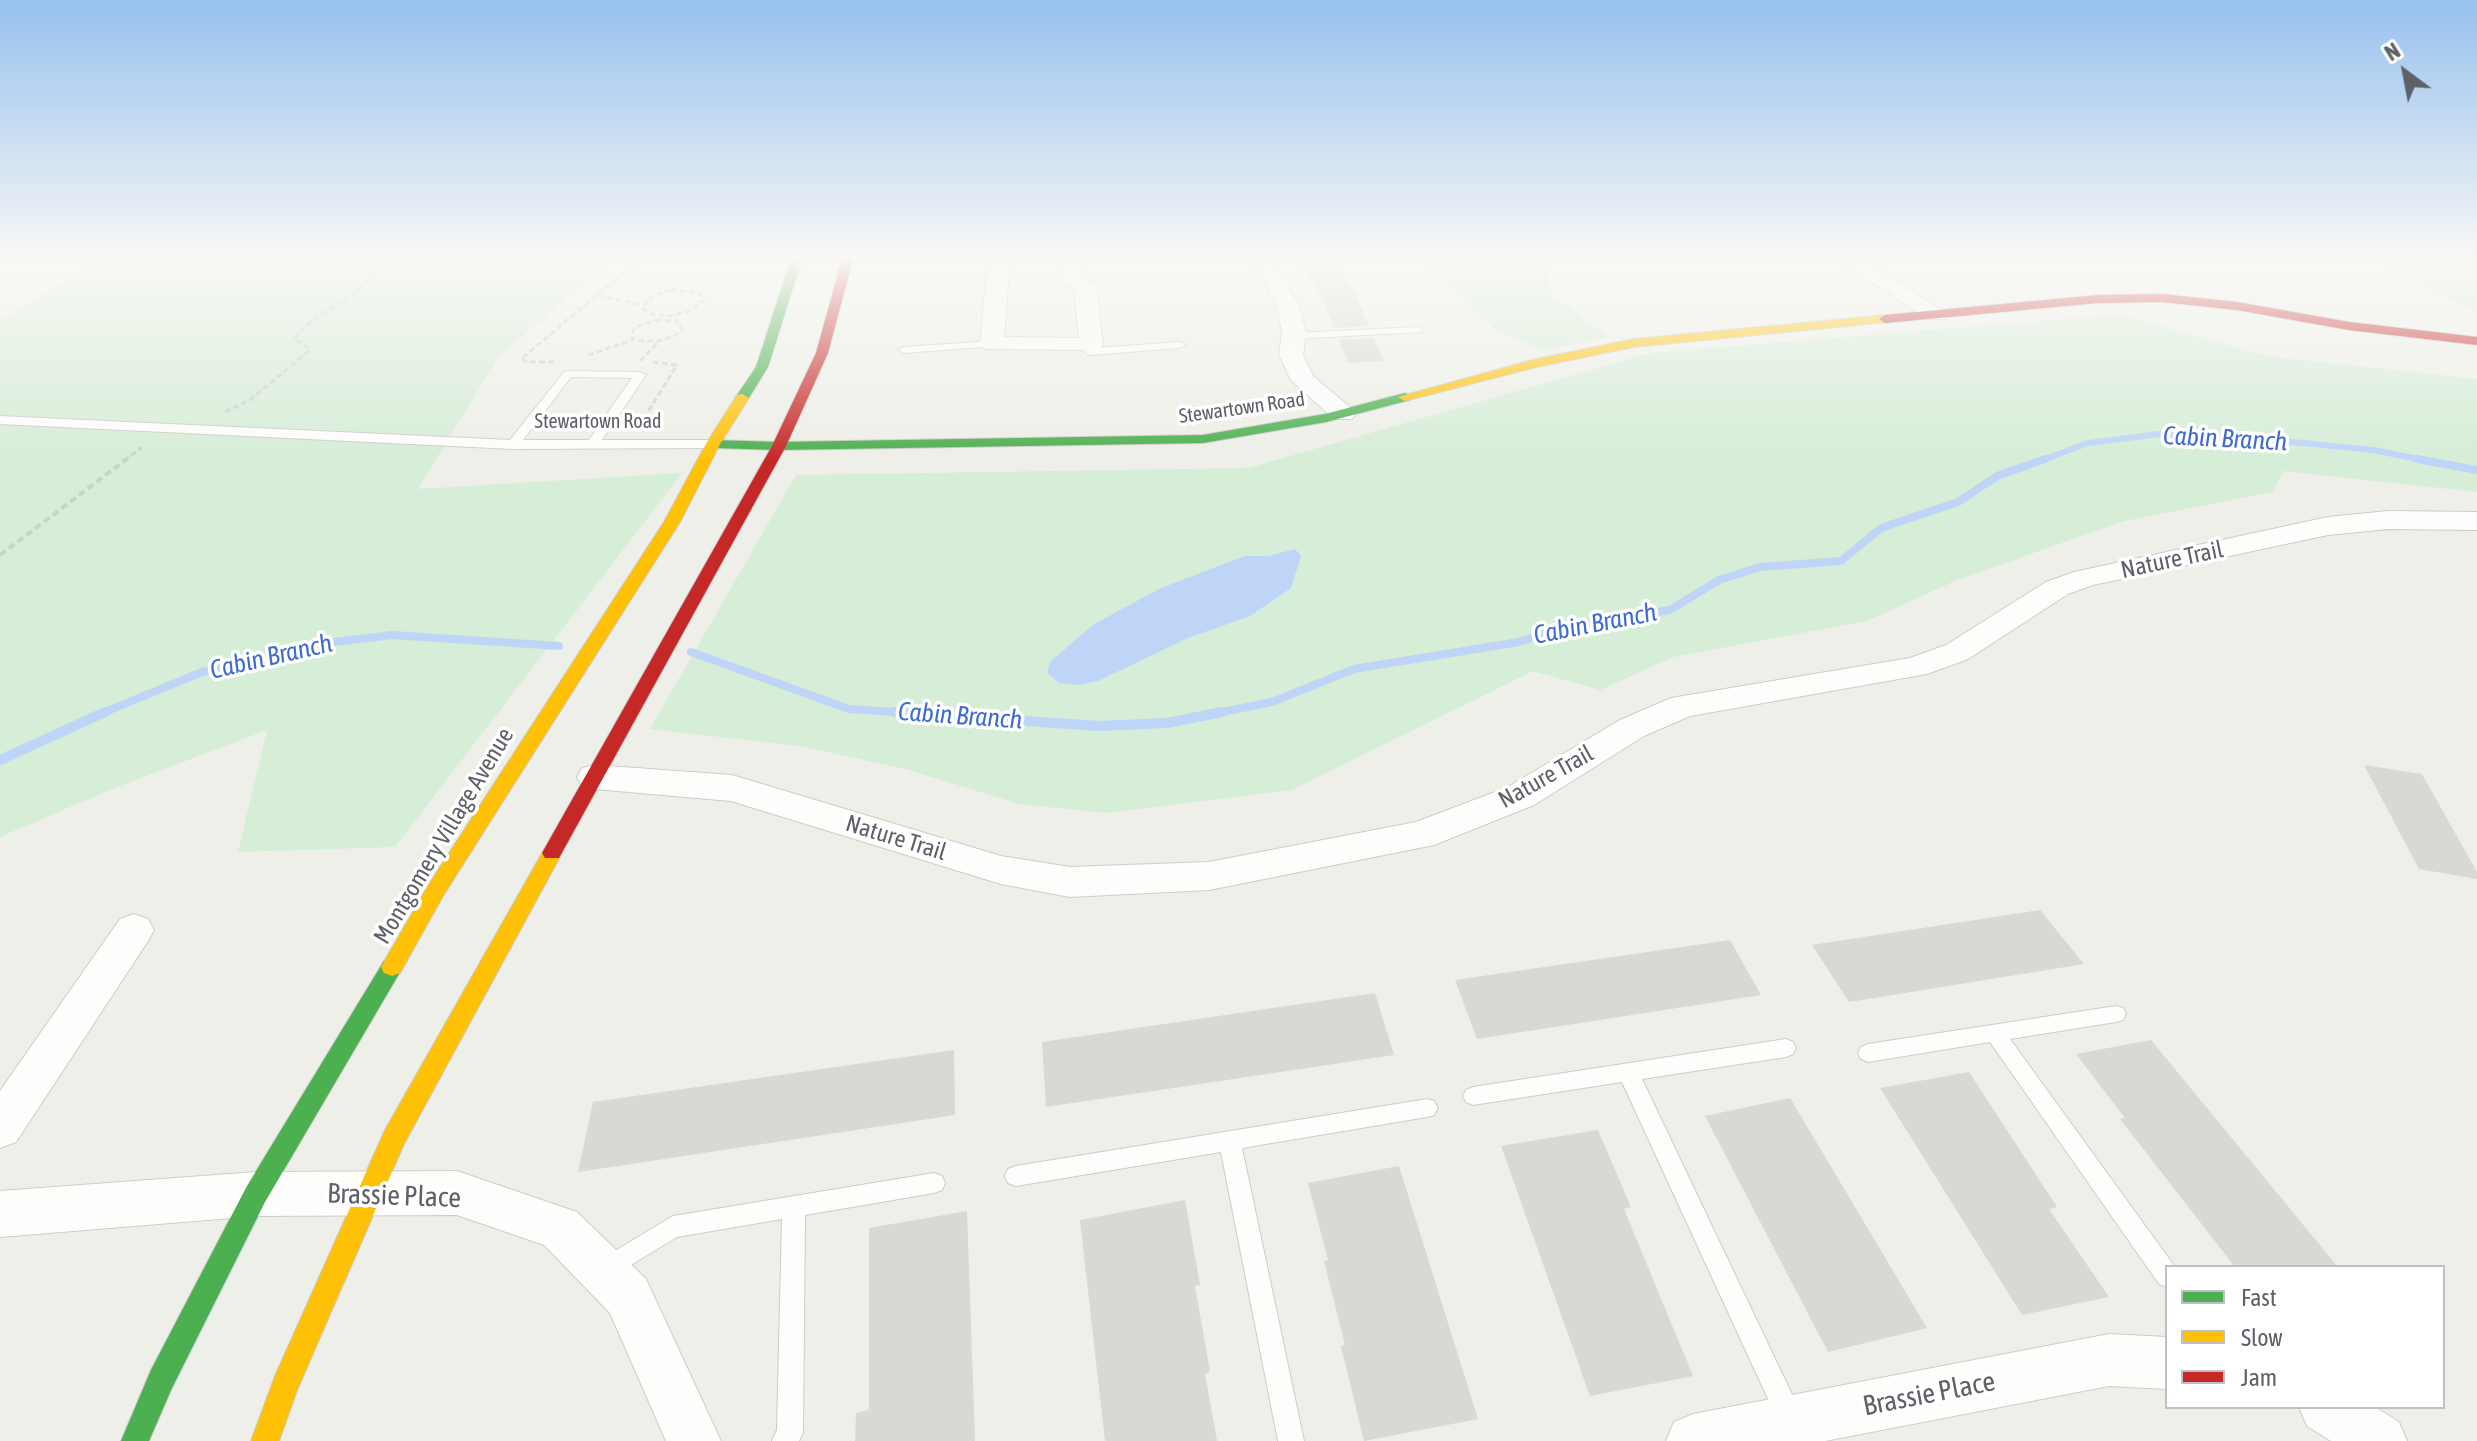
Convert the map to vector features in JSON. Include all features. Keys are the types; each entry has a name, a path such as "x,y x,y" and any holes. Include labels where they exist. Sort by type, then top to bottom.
{"main road":[{"name":"Montgomery Village Avenue","path":"135,1441 161,1380 256,1194 350,1041 436,890 672,522 713,444 762,367 778,326"},
{"path":"265,1441 285,1386 369,1192 458,1019 779,446 822,353 829,326"},
{"name":"Stewartown Road","path":"713,444 779,446 1203,439 1286,427 1536,363 1634,343 1808,326"},
{"name":"Stewartown Road","path":"2351,326 2477,341"}],"street":[{"path":"993,326 992,344 1091,345 1089,326"},
{"path":"1291,326 1291,355 1303,380 1343,414"},
{"name":"Nature Trail","path":"595,777 732,788 1001,870 1070,882 1209,876 1421,835 1521,796 1632,728 1683,706 1916,667 1957,652 2057,588 2085,578 2328,526 2388,520 2477,521"},
{"path":"0,1128 134,930"},
{"name":"Brassie Place","path":"0,1214 256,1194 457,1193 560,1228 628,1296 694,1441"},
{"name":"Brassie Place","path":"1693,1441 2109,1360 2165,1363"},
{"path":"2329,1409 2380,1441"}],"lane":[{"path":"1293,336 1418,330"},
{"path":"904,350 992,344"},
{"path":"1091,345 1090,352 1180,345"},
{"path":"513,445 568,374 640,375 596,439"},
{"name":"Stewartown Road","path":"0,420 513,445 596,439 713,444"},
{"path":"1868,1053 2116,1014"},
{"path":"1995,1034 2165,1273"},
{"path":"1473,1096 1786,1048"},
{"path":"1628,1072 1791,1421"},
{"path":"1016,1176 1427,1108"},
{"path":"1230,1142 1291,1441"},
{"path":"603,1271 673,1227 934,1183"},
{"path":"785,1441 790,1432 794,1207"}],"path":[{"path":"561,326 521,359 527,362 568,362"},
{"path":"633,340 632,330 638,326"},
{"path":"581,357 633,340 659,341 679,334 683,326"},
{"path":"596,439 635,434 677,365 671,362 640,362 659,341"}],"green space":[{"path":"0,326 534,326 498,358 418,489 682,473 395,847 238,852 267,730 112,789 0,837"},
{"path":"1594,326 1609,337 1540,351 1492,327"},
{"path":"1974,326 2164,326 2266,356 2477,379 2477,492 2283,471 2273,492 2124,521 1957,580 1867,621 1673,657 1600,690 1533,671 1292,790 1105,813 1019,804 909,770 800,746 650,729 796,475 1248,468 1650,353"}],"water":[{"path":"1295,549 1301,556 1291,588 1250,616 1188,638 1098,681 1078,685 1059,683 1047,673 1050,662 1094,624 1161,588 1245,556 1268,556"}],"building":[{"path":"1374,338 1384,361 1348,363 1339,340"},
{"path":"2364,765 2422,774 2477,872 2477,879 2419,869"},
{"path":"2040,910 2084,964 1849,1002 1812,945"},
{"path":"1730,940 1761,995 1477,1039 1455,980"},
{"path":"1375,993 1394,1055 1046,1107 1042,1042"},
{"path":"2151,1040 2336,1265 2233,1265 2120,1119 2125,1118 2076,1054"},
{"path":"954,1050 955,1115 578,1172 593,1102"},
{"path":"1969,1072 2057,1207 2049,1209 2109,1297 2022,1315 1880,1088"},
{"path":"1790,1098 1927,1328 1828,1352 1705,1116"},
{"path":"1598,1130 1631,1207 1624,1209 1693,1376 1590,1396 1501,1146"},
{"path":"1399,1166 1478,1419 1364,1441 1324,1261 1328,1260 1308,1183"},
{"path":"1185,1200 1200,1285 1195,1286 1210,1372 1205,1374 1217,1441 1105,1441 1080,1220"},
{"path":"967,1211 975,1441 855,1441 856,1413 869,1410 869,1228"}],"waterway":[{"name":"Cabin Branch","path":"2040,461 2088,443 2159,434 2244,437 2373,450 2428,461"},
{"name":"Cabin Branch","path":"894,712 1099,726 1167,723 1272,702 1354,669 1519,642 1568,626 1670,610 1719,580 1760,567 1841,561 1881,528 1958,502 1997,476 2045,459"},
{"name":"Cabin Branch","path":"2417,459 2477,470"},
{"name":"Cabin Branch","path":"100,714 202,672 310,645 392,635 559,646"},
{"name":"Cabin Branch","path":"691,652 849,709 894,712"},
{"name":"Cabin Branch","path":"0,760 105,712"},
{"name":"Cabin Branch","path":"894,712 924,714"}],"traffic: fast":[{"path":"742,398 762,367 775,326"},
{"path":"713,444 779,446 1203,439 1326,418 1405,397"},
{"path":"135,1441 161,1380 256,1194 392,967"}],"traffic: slow":[{"path":"1405,397 1536,363 1634,343 1809,326"},
{"path":"392,967 436,890 672,522 713,444 742,398"},
{"path":"265,1441 285,1386 394,1138 552,853"}],"traffic: jam":[{"path":"552,853 779,446 822,353 829,326"},
{"path":"2351,326 2477,341"}]}
